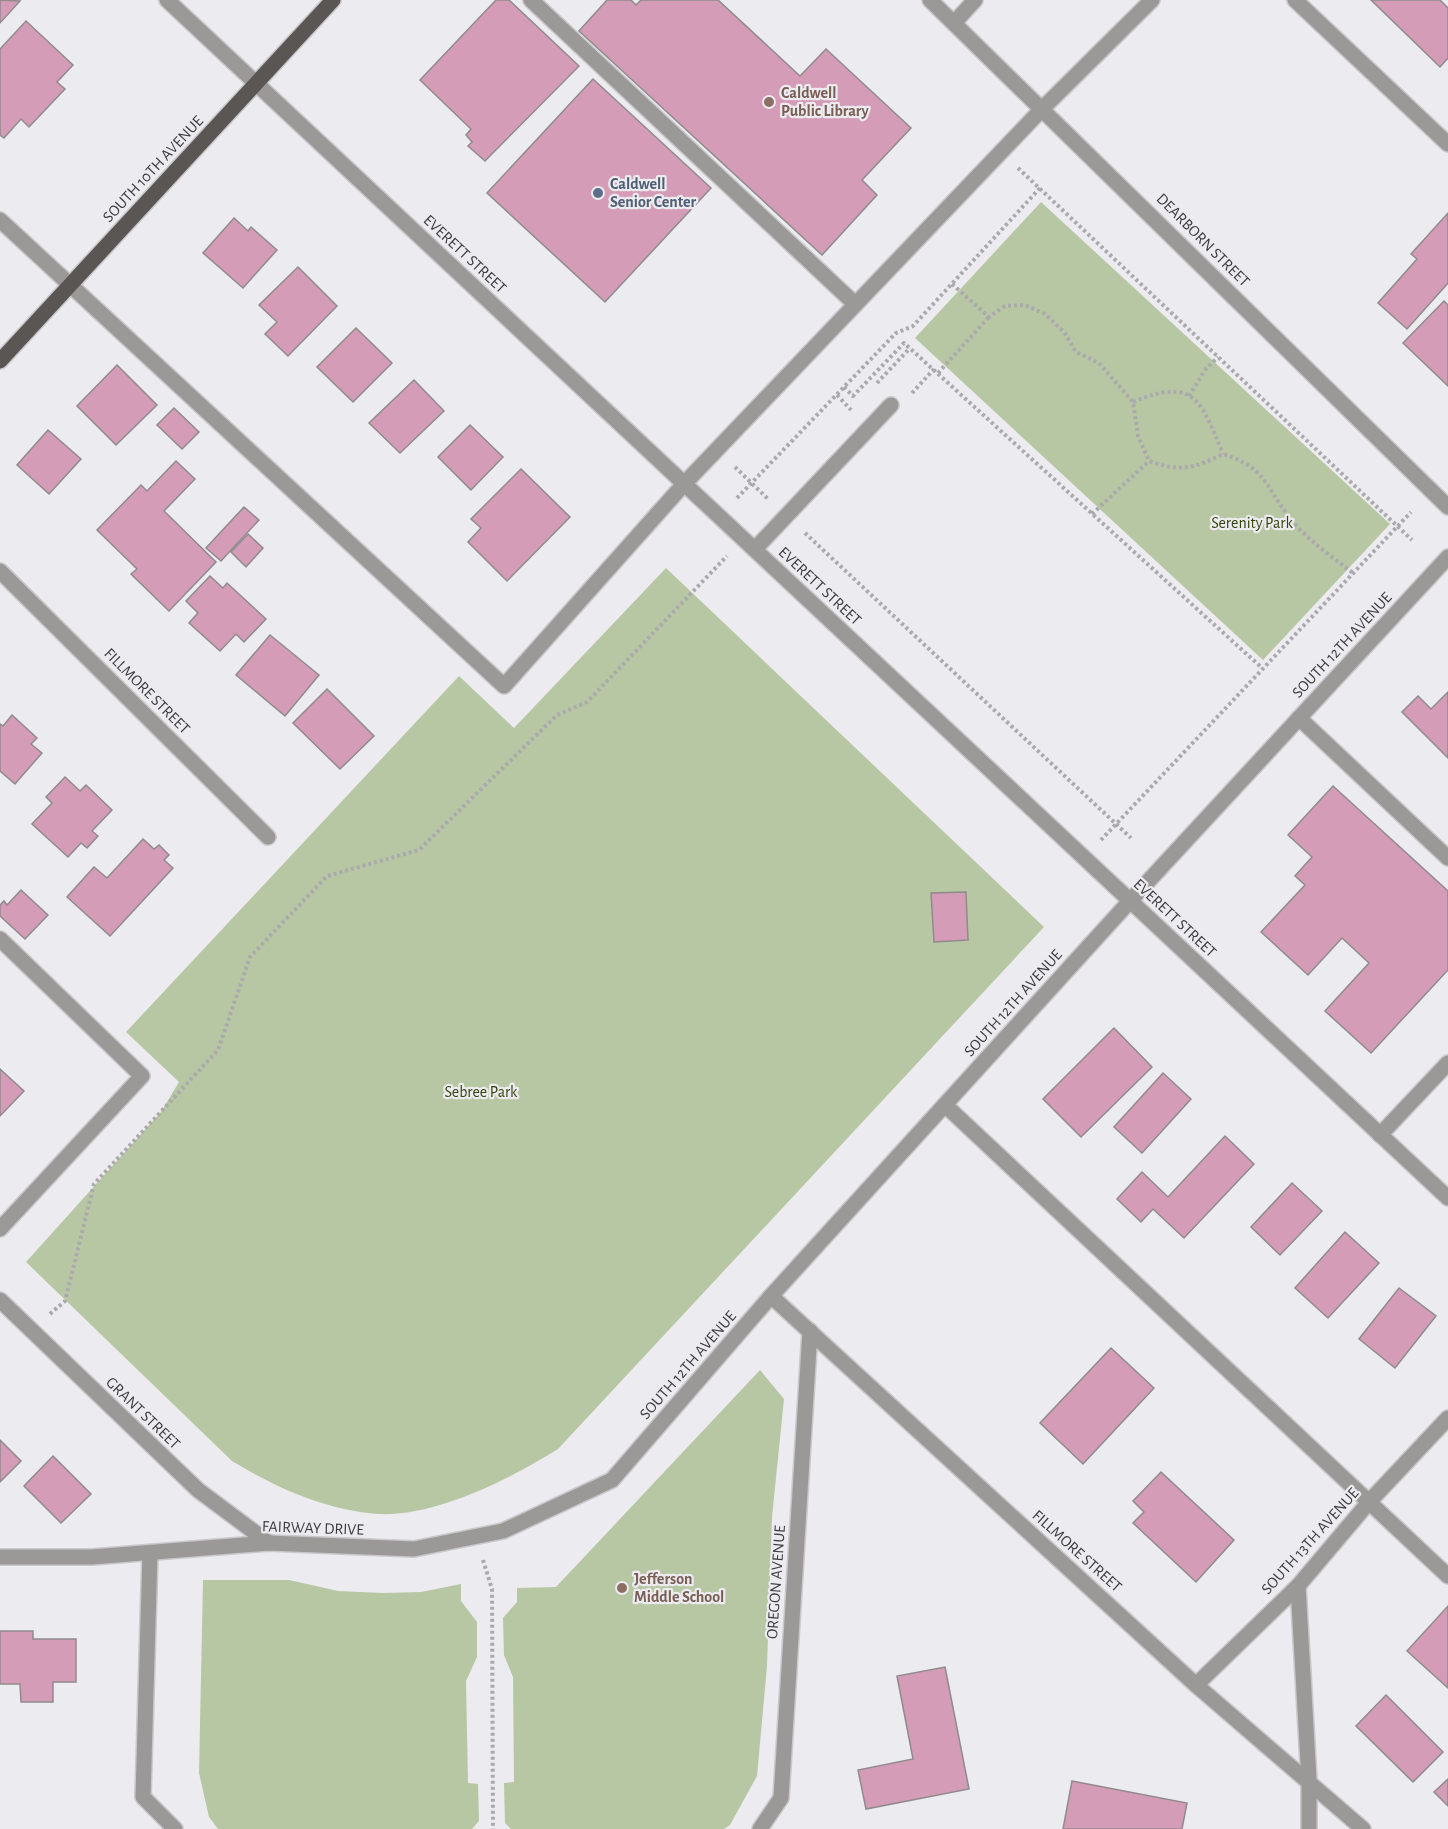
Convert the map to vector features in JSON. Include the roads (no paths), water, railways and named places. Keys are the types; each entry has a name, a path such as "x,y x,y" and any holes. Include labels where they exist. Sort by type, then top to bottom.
{"main road":[{"name":"SOUTH 10TH AVENUE","path":"0,362 333,0"}],"street":[{"name":"EVERETT STREET","path":"167,0 1448,1198"},
{"path":"531,0 855,304"},
{"name":"DEARBORN STREET","path":"930,0 1043,108 1448,507"},
{"path":"954,23 975,0"},
{"path":"0,220 504,686 711,455 1043,108 1152,0"},
{"path":"1295,0 1448,144"},
{"path":"749,545 786,515 897,403"},
{"name":"SOUTH 12TH AVENUE","path":"612,1480 771,1296 1130,901 1448,557"},
{"name":"FILLMORE STREET","path":"0,571 268,837"},
{"path":"1299,718 1448,858"},
{"path":"0,939 142,1076 0,1229"},
{"path":"1380,1135 1448,1063"},
{"path":"945,1105 1448,1576"},
{"name":"FILLMORE STREET","path":"771,1296 1196,1685 1309,1780 1363,1829"},
{"name":"GRANT STREET","path":"0,1300 198,1490 269,1543"},
{"name":"OREGON AVENUE","path":"760,1829 781,1798 810,1331"},
{"name":"SOUTH 13TH AVENUE","path":"1196,1685 1298,1586 1369,1502 1448,1418"},
{"name":"FAIRWAY DRIVE","path":"0,1557 92,1557 269,1543 414,1550 503,1531 612,1480"},
{"path":"150,1553 143,1797 175,1829"},
{"path":"1298,1586 1309,1780 1309,1829"}],"place":[{"name":"Caldwell Public Library","path":"769,102"},
{"name":"Caldwell Senior Center","path":"598,193"},
{"name":"Jefferson Middle School","path":"622,1588"}],"park label":[{"name":"Serenity Park","path":"1252,523"},
{"name":"Sebree Park","path":"481,1092"}]}
